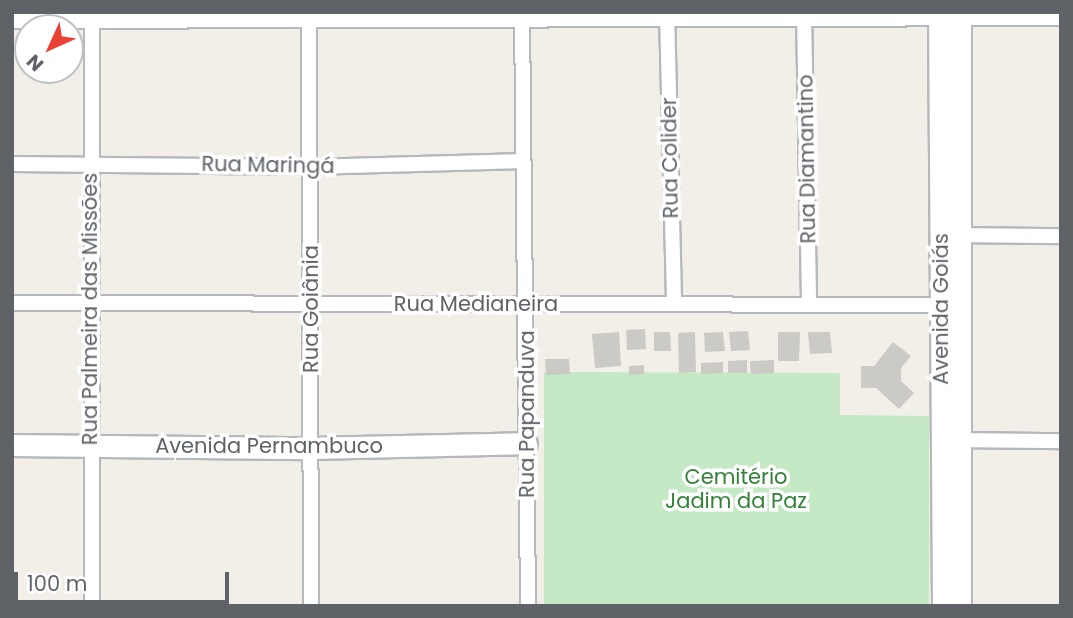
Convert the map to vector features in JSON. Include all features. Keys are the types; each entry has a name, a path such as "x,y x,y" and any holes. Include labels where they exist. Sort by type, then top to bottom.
{"street":[{"name":"Rua Colider","path":"667,13 674,304"},
{"name":"Rua Diamantino","path":"804,13 810,305"},
{"name":"Avenida Goiás","path":"949,13 960,235 960,606"},
{"name":"Avenida Goiás","path":"943,606 941,305 949,13"},
{"path":"12,17 92,14 1061,13"},
{"name":"Rua Palmeira das Missões","path":"92,14 92,606"},
{"name":"Rua Goiânia","path":"309,14 311,606"},
{"name":"Rua Papanduva","path":"522,14 528,303 528,606"},
{"name":"Rua Maringá","path":"12,164 90,162 310,167 523,161"},
{"path":"960,235 1061,236"},
{"name":"Rua Medianeira","path":"12,303 941,305"},
{"path":"960,440 1061,441"},
{"name":"Avenida Pernambuco","path":"12,445 311,448 526,443"}],"green space":[{"name":"Cemitério Jadim da Paz","path":"544,372 840,373 840,415 929,416 929,606 544,606"}],"building":[{"path":"645,329 646,349 627,350 626,330"},
{"path":"748,331 750,350 731,351 729,332"},
{"path":"619,332 621,366 595,368 592,334"},
{"path":"654,332 670,332 671,351 654,351"},
{"path":"695,332 696,372 679,373 678,333"},
{"path":"723,332 725,351 705,352 704,333"},
{"path":"778,332 800,332 799,361 778,361"},
{"path":"808,332 830,332 832,353 810,354"},
{"path":"893,342 911,356 901,368 901,381 914,393 899,409 876,388 861,388 861,366 874,366"},
{"path":"545,359 569,359 570,374 546,375"},
{"path":"747,360 747,373 728,373 728,361"},
{"path":"774,360 774,373 751,374 750,361"},
{"path":"723,362 723,373 701,374 701,363"},
{"path":"644,365 644,374 629,375 629,366"}]}
